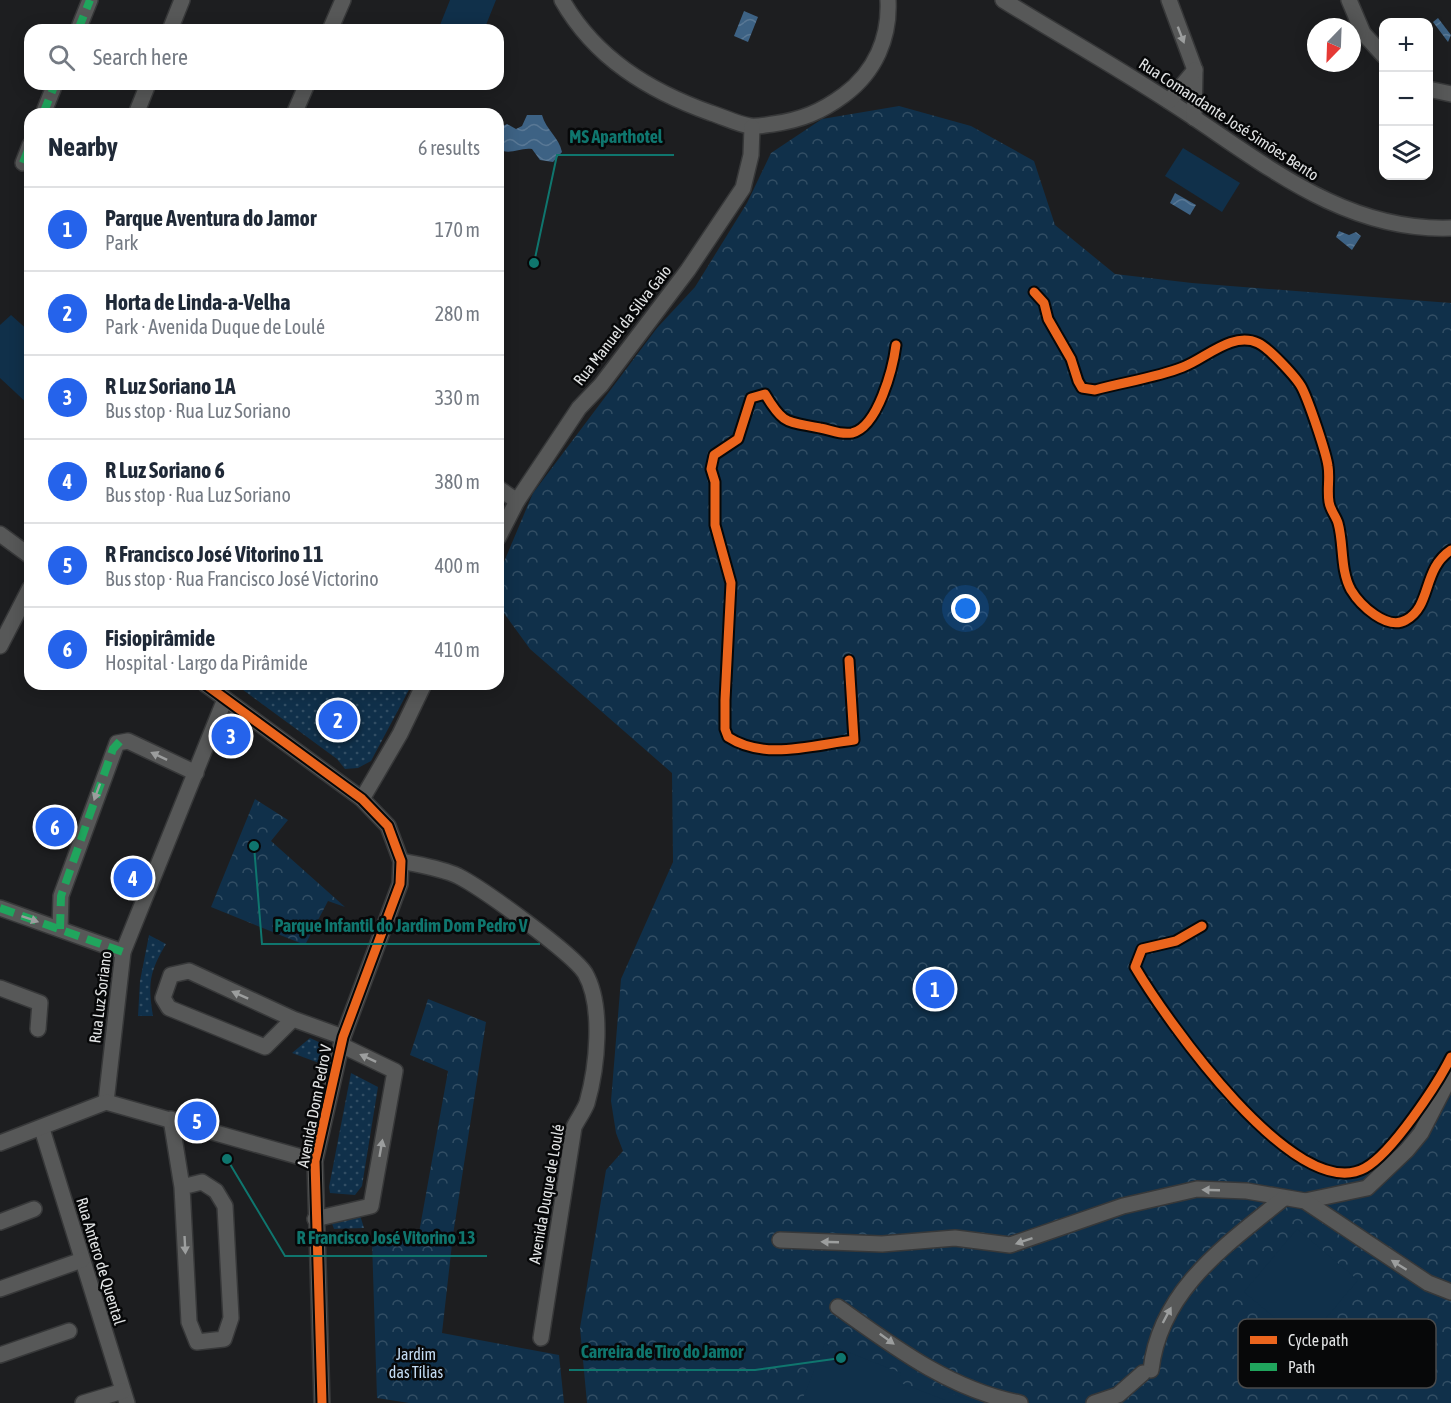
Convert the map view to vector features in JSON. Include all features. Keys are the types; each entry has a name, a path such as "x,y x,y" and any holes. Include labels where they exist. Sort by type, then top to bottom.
{"street":[{"path":"80,24 90,0"},
{"path":"172,24 182,0"},
{"path":"333,24 343,0"},
{"path":"562,0 591,42 637,79 668,96 752,127 786,122 818,113 861,81 884,42 889,16 888,0"},
{"name":"Rua Comandante José Simões Bento","path":"1003,0 1169,101 1258,163 1324,200 1377,219 1451,228"},
{"path":"1169,0 1195,70 1194,118"},
{"path":"1349,0 1363,33 1379,51"},
{"path":"1169,101 1195,70"},
{"path":"45,108 53,90"},
{"path":"138,108 145,90"},
{"path":"297,108 304,90"},
{"path":"1433,90 1451,94"},
{"name":"Rua Manuel da Silva Gaio","path":"504,526 517,501 579,408 601,385 688,270 743,188 751,155 752,127"},
{"path":"504,492 517,501"},
{"path":"0,534 24,551"},
{"path":"0,646 24,600"},
{"path":"213,690 362,799 388,826 401,861"},
{"path":"362,799 400,734 421,690"},
{"name":"Rua Luz Soriano","path":"106,1102 123,952 225,699"},
{"path":"60,929 61,896 117,743 128,741 196,773"},
{"name":"Avenida Dom Pedro V","path":"322,1403 315,1161 342,1041 400,884 401,861"},
{"name":"Avenida Duque de Loulé","path":"401,861 458,876 526,922 567,955 585,973 596,1005 595,1063 586,1106 574,1127 541,1338"},
{"path":"0,908 123,952"},
{"path":"293,1018 265,1047 169,1008 163,998 171,975 189,971 293,1018 342,1041"},
{"path":"0,987 40,1002 38,1029"},
{"name":"Avenida Dom Pedro V","path":"315,1220 371,1206 395,1071 342,1041"},
{"path":"780,1240 882,1244 955,1238 1010,1245 1123,1206 1197,1189 1247,1191 1305,1201 1367,1188 1407,1150 1421,1133 1451,1075"},
{"path":"0,1143 42,1129 106,1102 315,1161"},
{"path":"171,1119 182,1187 189,1322 197,1342 224,1339 231,1318 225,1206 216,1191 202,1182 182,1187"},
{"name":"Rua Antero de Quental","path":"42,1129 125,1397"},
{"path":"1094,1403 1118,1395 1147,1372 1160,1330 1175,1300 1192,1277 1284,1198"},
{"path":"1305,1201 1428,1283 1451,1292"},
{"path":"0,1222 34,1209"},
{"path":"0,1289 82,1260"},
{"path":"838,1306 957,1384 993,1398 1020,1403"},
{"path":"0,1355 69,1331"},
{"path":"83,1403 125,1397"}],"green space":[{"path":"450,0 496,0 486,24 440,24"},
{"path":"899,106 971,126 1034,161 1055,225 1115,274 1192,283 1451,303 1451,1403 587,1403 580,1328 606,1170 623,1151 616,1133 611,1101 621,979 673,862 672,773 530,649 504,613 504,562 533,493 657,328 695,287 747,203 771,153 822,119"},
{"path":"1183,148 1240,183 1222,212 1165,176"},
{"path":"11,315 24,327 24,400 0,378 0,325"},
{"path":"243,690 409,690 371,761 358,768 345,769 337,759"},
{"path":"255,799 288,820 271,841 345,907 328,901 305,945 211,907"},
{"path":"149,935 166,944 151,978 153,1016 138,1016 140,981"},
{"name":"Jardim das Tílias","path":"428,999 486,1022 453,1235 442,1333 559,1355 564,1403 409,1403 377,1398 372,1241 381,1233 417,1244 448,1071 410,1055"},
{"path":"310,1038 325,1045 319,1063 292,1053"},
{"path":"351,1073 378,1087 362,1186 355,1195 330,1193 329,1187"},
{"path":"359,1212 364,1228 334,1229 331,1221"},
{"path":"1297,1229 1358,1280 1325,1319 1276,1319 1244,1292"},
{"path":"825,1343 901,1373 898,1382 945,1400 948,1392 976,1403 801,1403"}],"water":[{"path":"744,11 758,17 748,42 734,36"},
{"path":"1438,18 1451,35 1448,42 1433,22"},
{"path":"527,115 542,115 562,152 553,162 540,160 532,149 504,151 504,126 507,124 516,129 522,126"},
{"path":"1175,193 1196,205 1190,215 1170,203"},
{"path":"1339,231 1349,235 1356,232 1361,236 1352,250 1336,237"}],"marked path":[{"path":"80,24 90,0"},
{"path":"45,108 53,90"},
{"path":"60,929 61,896 113,749 121,740"},
{"path":"0,908 123,952"}],"cycle path":[{"path":"1034,292 1044,303 1048,319 1071,359 1082,388 1095,390 1172,371 1229,343 1238,341 1248,340 1258,343 1275,357 1299,383 1309,404 1327,459 1329,502 1338,523 1348,582 1355,596 1375,615 1391,622 1399,622 1414,614 1420,606 1435,567 1451,550"},
{"path":"849,660 854,740 806,748 773,750 742,744 728,737 725,729 725,700 731,583 715,525 715,482 711,469 714,455 738,439 751,398 765,394 777,412 793,423 843,433 852,433 861,428 877,409 883,395 892,368 896,345"},
{"path":"213,690 362,799 388,826 401,861 400,884 343,1037 315,1161 322,1403"},
{"path":"1202,926 1176,941 1142,949 1135,967 1174,1025 1235,1101 1270,1135 1304,1160 1337,1172 1365,1168 1376,1160 1400,1134 1425,1100 1451,1057"}],"place":[{"name":"MS Aparthotel","path":"534,263"},
{"name":"Horta de Linda-a-Velha","path":"338,720"},
{"name":"R Luz Soriano 1A","path":"231,736"},
{"name":"Fisiopirâmide","path":"55,827"},
{"name":"Parque Infantil do Jardim Dom Pedro V","path":"254,846"},
{"name":"R Luz Soriano 6","path":"133,878"},
{"name":"Parque Aventura do Jamor","path":"935,989"},
{"name":"R Francisco José Vitorino 11","path":"197,1121"},
{"name":"R Francisco José Vitorino 13","path":"227,1159"},
{"name":"Carreira de Tiro do Jamor","path":"841,1358"}]}
